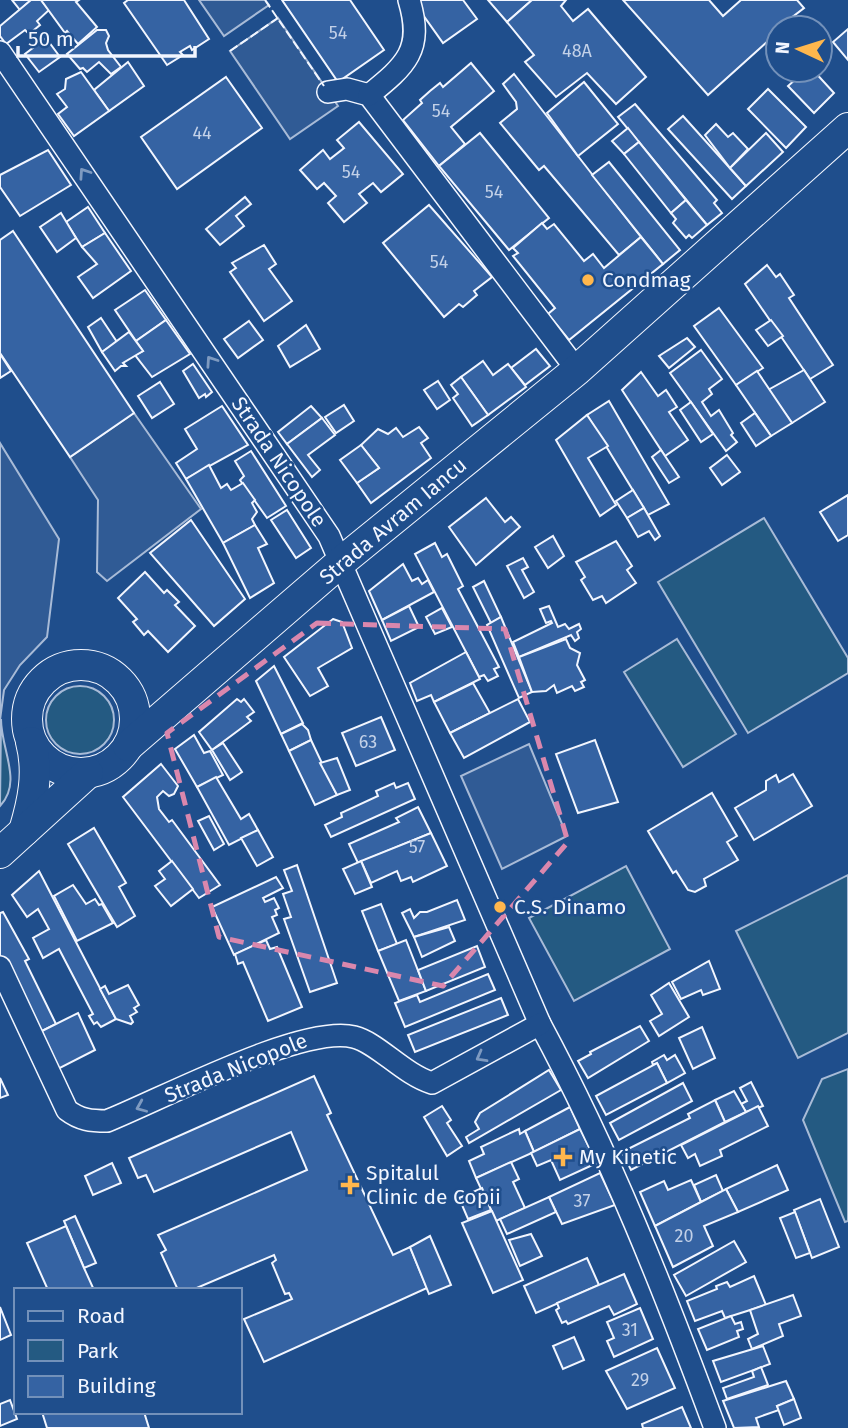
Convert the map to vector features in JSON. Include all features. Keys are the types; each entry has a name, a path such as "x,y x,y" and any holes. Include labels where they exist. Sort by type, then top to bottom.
{"street":[{"path":"369,95 400,69 409,57 415,40 416,22 409,0"},
{"name":"Strada Nicopole","path":"0,52 330,536 541,1024 580,1098 667,1298 715,1428"},
{"path":"328,92 346,89 369,95 577,370"},
{"name":"Strada Avram Iancu","path":"128,746 341,562 577,370 848,128"},
{"path":"0,853 88,773 114,762 128,746 134,729 134,711 124,686 108,672 89,665 68,666 49,674 36,688 28,705 26,723 35,761 34,790 24,831"},
{"name":"Strada Avram Iancu","path":"124,686 160,694 212,674"},
{"path":"31,742 50,764 68,772 88,773"},
{"name":"Strada Nicopole","path":"0,967 67,1110 77,1118 92,1121 107,1121 278,1048 318,1035 335,1033 358,1037 416,1078 432,1083 541,1024"}],"highlighted area":[{"path":"317,623 505,629 568,842 443,986 219,937 167,733"}],"green space":[{"path":"764,518 848,658 848,673 748,733 658,582"},
{"path":"677,639 736,734 683,767 624,672"},
{"path":"87,686 108,701 114,713 112,733 104,744 87,754 73,754 56,744 48,733 46,713 56,696 67,688"},
{"path":"1,719 10,787 0,806"},
{"path":"626,866 670,949 574,1001 529,918"},
{"path":"848,875 848,1033 798,1058 736,931"},
{"path":"848,1069 848,1221 845,1222 803,1120 822,1079"}],"shaded area":[{"path":"199,0 265,0 269,5 224,36"},
{"path":"278,18 338,106 290,139 230,51"},
{"path":"134,413 201,509 107,581 97,572 98,500 70,457"},
{"path":"0,443 59,539 47,637 20,665 4,690 0,720"},
{"path":"529,744 567,836 502,869 461,776"}],"building":[{"path":"12,0 31,0 20,10"},
{"path":"31,0 41,0 49,10 37,21 40,25 29,34 25,30 6,44 0,36 0,26"},
{"path":"41,0 79,0 76,2 97,27 78,44 67,31 65,33"},
{"path":"128,0 184,0 209,39 192,50 190,46 180,52 183,55 167,65 124,3"},
{"path":"282,0 350,0 384,50 338,82"},
{"path":"418,0 463,0 477,19 443,43 416,5"},
{"path":"488,0 532,0 507,22"},
{"path":"532,0 566,0 561,6 573,21 588,9 646,77 616,104 587,73 556,97 525,62 534,55 507,22"},
{"path":"623,0 709,0 723,16 741,0 797,0 804,8 796,14 764,14 764,45 708,95"},
{"path":"848,29 848,60 834,43"},
{"path":"97,30 106,30 109,36 106,43 108,50 121,67 111,74 99,62 87,72 83,68 80,69 67,54"},
{"path":"46,38 60,57 39,72 25,54"},
{"path":"128,62 144,86 109,111 94,90"},
{"path":"471,63 494,91 451,127 465,144 439,166 403,120 422,103 420,100 430,91 440,83 443,87"},
{"path":"81,72 109,111 74,136 58,114 67,107 57,94 65,89 66,79"},
{"path":"514,74 641,237 619,255 544,166 539,170 500,123 517,109 516,102 503,84"},
{"path":"226,77 262,128 177,189 141,137"},
{"path":"584,82 618,124 578,156 547,113"},
{"path":"826,84 834,93 814,113 788,86"},
{"path":"768,89 806,127 786,148 748,109"},
{"path":"635,104 717,200 714,203 722,213 707,225 618,117"},
{"path":"683,116 746,186 732,199 668,129"},
{"path":"359,122 403,174 381,192 373,183 359,194 367,203 344,222 328,203 336,196 324,183 317,189 300,170 323,150 330,159 344,148 337,140"},
{"path":"716,124 728,137 733,133 748,149 730,168 705,135"},
{"path":"628,128 639,142 624,154 612,141"},
{"path":"480,133 549,218 509,250 439,166"},
{"path":"766,133 783,152 746,186 730,168"},
{"path":"639,142 686,200 671,213 624,154"},
{"path":"48,150 71,185 20,216 0,187 0,175"},
{"path":"609,162 680,250 663,264 592,175"},
{"path":"245,197 251,204 236,216 244,226 220,245 206,229"},
{"path":"686,200 707,225 692,238 689,235 686,238 673,223 676,219 671,213"},
{"path":"429,205 492,277 474,291 477,295 463,307 459,304 444,317 383,243"},
{"path":"88,207 105,233 82,247 66,222"},
{"path":"61,213 76,238 57,252 40,227"},
{"name":"Condmag","path":"542,223 547,229 554,224 584,261 593,254 604,268 641,237 663,264 569,340 548,314 555,308 513,256 518,253 513,248"},
{"path":"13,231 134,413 70,457 0,353 0,240"},
{"path":"105,233 131,271 93,298 78,277 97,264 82,247"},
{"path":"264,245 276,264 269,269 292,301 264,321 230,272 236,268 232,263"},
{"path":"767,265 776,277 780,274 794,295 789,298 833,365 810,379 745,284"},
{"path":"145,290 166,320 136,341 115,310"},
{"path":"719,308 763,368 736,385 694,326"},
{"path":"101,318 117,342 102,352 88,327"},
{"path":"166,320 190,354 152,377 135,355 143,351 136,341"},
{"path":"771,320 783,336 768,346 756,330"},
{"path":"249,321 263,340 238,358 224,339"},
{"path":"306,325 320,349 290,367 278,346"},
{"path":"129,332 143,351 123,363 126,366 115,371 102,352"},
{"path":"687,338 695,347 669,368 659,356"},
{"path":"536,349 550,366 525,385 511,368"},
{"path":"701,350 722,379 709,389 712,394 702,402 711,416 719,410 733,433 731,435 737,442 726,451 670,373"},
{"path":"0,354 11,371 0,378"},
{"path":"483,361 493,375 508,364 526,387 488,415 461,377"},
{"path":"193,364 212,392 206,397 205,394 199,398 183,371"},
{"path":"804,370 825,402 792,423 768,390"},
{"path":"757,371 792,423 771,436 736,385"},
{"path":"641,372 658,396 666,390 677,407 669,412 688,440 665,456 622,390"},
{"path":"461,377 488,415 472,426 453,398 458,394 451,385"},
{"path":"438,381 450,400 437,409 424,390"},
{"path":"160,382 174,404 152,418 138,396"},
{"path":"609,401 669,504 648,515 587,415"},
{"path":"691,402 713,434 701,442 680,410"},
{"path":"344,405 354,421 336,433 325,417"},
{"path":"222,406 248,445 186,479 176,463 197,449 185,429"},
{"path":"311,406 322,418 287,444 278,432"},
{"path":"755,413 771,436 756,446 741,423"},
{"path":"587,415 608,446 588,458 616,505 600,516 556,440"},
{"path":"322,418 335,435 308,455 320,470 312,477 287,444"},
{"path":"419,427 428,438 421,443 431,458 371,503 357,483 379,468 361,445 378,429 388,434 396,428 403,437"},
{"path":"361,445 379,468 357,483 340,460"},
{"path":"661,450 679,477 669,483 652,457"},
{"path":"251,451 286,506 267,518 240,480 244,476 235,461"},
{"path":"727,455 740,472 722,485 710,468"},
{"path":"209,465 221,488 227,484 231,490 243,483 255,500 252,503 257,512 252,519 255,525 223,543 186,479"},
{"path":"633,490 644,508 627,518 616,501"},
{"path":"848,495 848,535 838,541 820,512"},
{"path":"486,498 505,522 511,517 520,527 476,565 449,527"},
{"path":"644,508 660,536 655,540 649,531 638,537 627,518"},
{"path":"287,510 311,548 296,558 271,520"},
{"path":"191,520 245,599 214,626 150,553"},
{"path":"255,525 267,544 258,548 274,583 250,598 223,543"},
{"path":"553,536 564,556 548,568 535,547"},
{"path":"616,541 632,566 627,570 636,583 606,603 602,596 593,600 581,580 585,577 576,562"},
{"path":"435,543 442,557 447,554 463,586 458,589 499,667 494,669 498,676 488,681 484,675 479,677 415,554"},
{"path":"523,558 528,567 522,570 534,592 524,598 507,566"},
{"path":"403,564 412,581 418,578 422,584 428,580 434,592 382,620 369,591"},
{"path":"145,572 164,593 167,590 179,602 175,605 195,626 168,652 148,631 144,635 133,622 137,619 118,598"},
{"path":"484,581 501,617 491,623 473,587"},
{"path":"409,606 419,627 391,641 382,620"},
{"path":"549,606 558,627 565,624 569,629 579,624 579,638 575,641 571,635 519,657 513,642 552,623 546,623 540,609"},
{"path":"442,608 452,627 435,634 426,617"},
{"path":"501,617 532,692 519,698 487,625"},
{"path":"333,619 342,622 352,648 318,668 328,686 310,696 284,657"},
{"path":"566,639 570,648 580,653 577,665 585,680 581,682 584,687 575,691 572,686 557,693 554,685 546,691 532,692 519,657"},
{"path":"466,652 480,679 434,702 431,695 417,701 410,683"},
{"path":"274,666 303,723 281,734 256,681"},
{"path":"473,683 490,713 450,733 434,702"},
{"path":"237,699 241,702 244,699 254,712 247,717 251,721 212,750 199,732"},
{"path":"518,699 530,722 464,758 450,733"},
{"path":"381,717 395,750 356,766 342,733"},
{"path":"302,724 308,730 311,740 289,751 281,734"},
{"path":"194,735 204,753 210,751 223,775 197,787 175,749"},
{"path":"311,740 337,795 315,805 289,751"},
{"path":"595,740 618,802 578,813 556,754"},
{"path":"223,743 242,772 230,780 212,750"},
{"path":"337,758 350,790 337,795 320,763"},
{"path":"161,764 178,786 174,794 169,796 163,791 157,797 159,809 169,822 172,820 220,885 199,898 123,797"},
{"path":"793,774 812,806 754,840 735,808 766,790 766,781 776,775 779,782"},
{"path":"216,777 241,819 249,814 258,830 229,845 197,787"},
{"path":"394,783 396,788 408,783 415,799 331,837 325,825 342,817 341,813 378,796 376,791"},
{"path":"712,793 737,836 727,842 738,860 704,879 706,886 695,892 688,890 676,871 673,873 648,831"},
{"path":"418,807 431,833 358,863 349,844 399,822 396,818"},
{"path":"209,816 224,844 214,850 198,821"},
{"path":"94,828 126,883 119,887 135,916 117,927 68,844"},
{"path":"258,830 273,857 257,866 241,838"},
{"path":"431,833 447,866 413,882 411,877 401,881 397,871 371,883 361,861"},
{"path":"172,861 193,889 171,906 155,886 165,879 159,871"},
{"path":"361,861 372,887 355,894 343,869"},
{"path":"297,865 337,983 310,992 284,919 291,917 283,894 292,891 284,870"},
{"path":"39,871 116,1019 101,1027 97,1022 94,1024 89,1016 93,1014 59,949 43,958 33,938 49,929 38,909 27,917 12,895"},
{"path":"276,877 283,888 263,898 265,902 274,898 279,908 275,910 277,915 272,917 279,933 234,955 212,907"},
{"path":"73,885 86,904 95,899 99,905 102,904 113,923 77,941 54,896"},
{"path":"457,900 465,920 414,937 402,913 410,909 414,918 420,912 427,912"},
{"path":"381,904 397,944 378,951 362,911"},
{"path":"3,912 29,959 25,961 56,1024 36,1034 0,962 0,913"},
{"path":"449,927 455,941 422,957 414,937"},
{"path":"266,940 270,949 277,947 302,1007 268,1021 243,962 238,964 235,954"},
{"path":"406,940 426,991 399,1001 378,951"},
{"path":"477,946 485,967 426,991 418,970"},
{"path":"709,961 720,989 703,995 701,990 681,999 672,982"},
{"path":"488,974 495,990 405,1027 395,1003 417,995 420,1002"},
{"path":"669,983 689,1017 659,1036 650,1021 662,1014 651,995"},
{"path":"128,985 139,1005 134,1008 137,1012 130,1016 133,1022 131,1024 116,1019 100,989 105,986 109,994"},
{"path":"501,998 508,1015 415,1052 408,1035"},
{"path":"78,1013 95,1050 54,1071 36,1034"},
{"path":"640,1026 649,1041 588,1078 578,1061"},
{"path":"702,1027 715,1058 693,1069 679,1038"},
{"path":"664,1055 667,1060 675,1055 685,1073 667,1083 657,1063 653,1065 652,1062"},
{"path":"657,1063 667,1083 606,1115 596,1096"},
{"path":"549,1070 561,1090 469,1143 466,1137 479,1129 475,1122 480,1113"},
{"path":"314,1076 331,1113 327,1115 393,1255 410,1247 427,1288 264,1362 244,1319 292,1299 289,1293 285,1294 272,1263 276,1260 274,1255 197,1288 177,1288 161,1253 166,1250 158,1235 307,1170 291,1132 154,1192 146,1175 138,1178 129,1158"},
{"path":"0,1078 8,1095 0,1098"},
{"path":"751,1082 763,1106 746,1112 741,1104 747,1101 740,1088"},
{"path":"683,1083 692,1101 619,1140 610,1123"},
{"path":"734,1091 746,1112 725,1122 715,1100"},
{"path":"715,1100 725,1122 631,1170 622,1152 690,1118 688,1114"},
{"path":"442,1106 451,1120 447,1123 462,1146 447,1156 424,1117"},
{"path":"758,1106 768,1126 720,1150 722,1156 700,1166 695,1154 688,1158 681,1145"},
{"path":"570,1107 580,1129 534,1152 525,1131"},
{"path":"519,1129 520,1134 525,1131 534,1152 476,1178 469,1161 484,1154 481,1147"},
{"name":"My Kinetic","path":"580,1129 597,1163 560,1180 551,1160 537,1166 531,1153"},
{"path":"511,1162 519,1179 513,1182 525,1208 496,1221 476,1178"},
{"path":"112,1163 121,1183 93,1195 85,1176"},
{"path":"777,1165 788,1190 738,1212 726,1189"},
{"path":"600,1173 615,1205 562,1224 549,1197"},
{"path":"716,1175 723,1191 701,1202 694,1185"},
{"path":"691,1180 701,1202 655,1226 640,1192 664,1181 668,1190"},
{"path":"482,1188 491,1210 468,1219 459,1198"},
{"path":"726,1189 738,1212 704,1226 713,1246 673,1267 655,1226"},
{"path":"549,1197 556,1212 507,1234 500,1219"},
{"path":"820,1199 839,1247 812,1258 794,1210"},
{"path":"492,1211 523,1280 493,1293 462,1223"},
{"path":"795,1212 810,1253 796,1258 780,1218"},
{"path":"75,1216 96,1263 84,1268 64,1221"},
{"path":"66,1226 93,1288 47,1288 27,1243"},
{"path":"531,1234 542,1256 520,1266 509,1240"},
{"path":"430,1236 451,1285 429,1294 410,1247"},
{"path":"734,1241 746,1262 686,1296 674,1275"},
{"path":"587,1258 599,1285 536,1313 524,1286"},
{"path":"624,1274 637,1304 614,1315 609,1306 568,1324 566,1321 562,1323 556,1310 559,1308 557,1303"},
{"path":"754,1276 766,1305 725,1318 722,1311 695,1321 687,1301 717,1289 716,1286 727,1282 730,1287"},
{"path":"793,1295 801,1316 779,1324 783,1336 752,1349 748,1339 758,1334 750,1310"},
{"path":"0,1307 11,1335 0,1340"},
{"path":"640,1308 653,1339 614,1357 607,1341 614,1338 607,1322"},
{"path":"731,1316 735,1324 741,1322 743,1329 737,1331 739,1337 707,1350 698,1329"},
{"path":"574,1337 584,1360 563,1369 553,1346"},
{"path":"763,1346 770,1364 721,1382 713,1361"},
{"path":"657,1348 675,1388 627,1409 606,1371"},
{"path":"761,1367 768,1385 727,1399 723,1388 754,1377 752,1371"},
{"path":"786,1381 794,1399 777,1406 779,1410 756,1418 759,1427 734,1428 723,1401"},
{"path":"794,1399 801,1418 784,1425 777,1406"},
{"path":"10,1400 17,1419 0,1426 0,1404"},
{"path":"682,1407 691,1428 643,1428 642,1424"},
{"path":"43,1414 145,1414 149,1428 47,1428"}],"fence":[{"path":"265,0 324,86"},
{"path":"230,51 278,18"}],"place":[{"name":"Condmag","path":"588,280"},
{"name":"C.S. Dinamo","path":"500,907"},
{"name":"My Kinetic","path":"563,1157"},
{"name":"Spitalul Clinic de Copii","path":"350,1185"}]}
